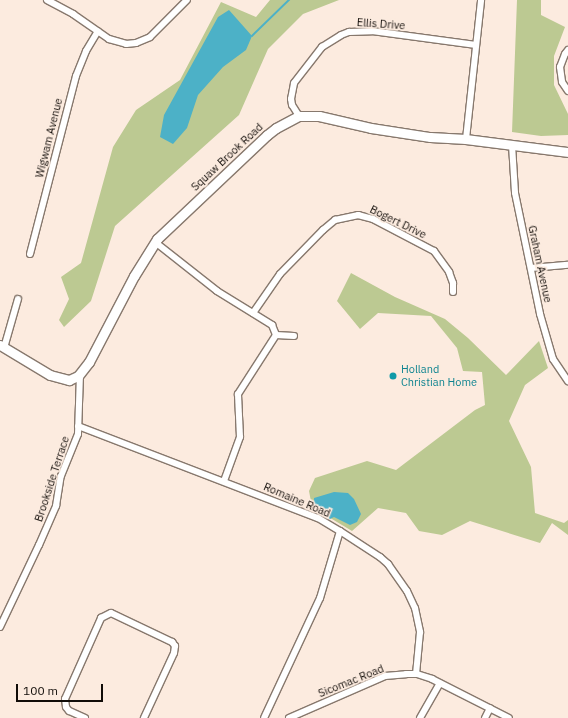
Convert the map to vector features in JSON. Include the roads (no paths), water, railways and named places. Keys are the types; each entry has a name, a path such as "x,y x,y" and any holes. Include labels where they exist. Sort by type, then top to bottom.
{"street":[{"path":"47,0 121,44 136,43 150,37 187,0"},
{"path":"466,139 481,0"},
{"name":"Wigwam Avenue","path":"30,254 76,76 86,51 98,31"},
{"name":"Ellis Drive","path":"300,116 292,105 291,99 294,83 322,47 341,35 349,32 372,31 476,45"},
{"path":"568,50 560,68 562,82 568,91"},
{"name":"Squaw Brook Road","path":"80,375 89,362 131,281 155,242 267,135 276,128 300,116 318,116 400,133 466,139 568,152"},
{"name":"Graham Avenue","path":"512,145 515,193 540,314 556,365 568,381"},
{"name":"Bogert Drive","path":"253,313 280,274 323,230 335,220 358,215 373,219 434,251 448,272 453,283 453,292"},
{"path":"155,242 217,291 272,325 276,335"},
{"path":"531,268 568,265"},
{"path":"18,299 2,347 50,375 69,380 80,375"},
{"path":"276,335 294,336"},
{"path":"224,481 240,437 238,394 276,335"},
{"name":"Brookside Terrace","path":"0,626 52,516 62,476 78,434 80,375"},
{"name":"Romaine Road","path":"78,426 318,518 380,557 388,564 407,591 415,608 420,632 416,674"},
{"path":"264,718 318,602 340,531"},
{"path":"85,718 69,710 66,707 65,699 101,618 111,613 172,642 175,646 174,653 144,718"},
{"name":"Sicomac Road","path":"289,718 385,676 416,674 440,683 509,718"},
{"path":"420,718 440,683"},
{"path":"486,718 490,708"}],"water":[{"path":"229,10 252,36 246,50 223,67 198,95 187,128 173,144 160,137 164,115 218,17"},
{"path":"334,492 348,493 354,499 361,514 357,522 350,525 334,517 330,519 327,517 328,512 314,504 314,498"}],"waterway":[{"path":"252,36 289,0"}],"place":[{"name":"Holland Christian Home","path":"393,376"}]}
